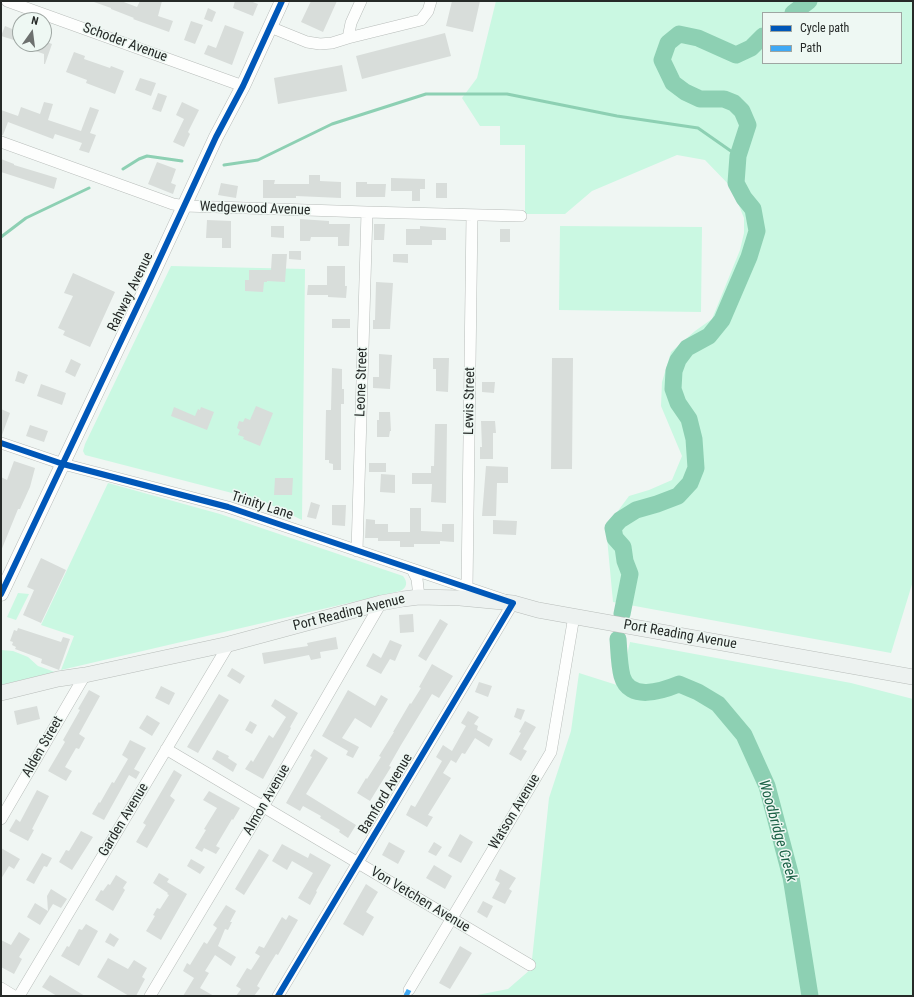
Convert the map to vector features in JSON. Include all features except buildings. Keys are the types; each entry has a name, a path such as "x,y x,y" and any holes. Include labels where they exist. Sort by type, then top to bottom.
{"main road":[{"name":"Port Reading Avenue","path":"1,693 58,679 85,675 229,644 381,603 419,597 460,598 513,603 538,610 913,677"}],"street":[{"name":"Schoder Avenue","path":"7,1 243,86"},
{"name":"Rahway Avenue","path":"1,594 216,137 243,86 282,1"},
{"path":"348,38 351,23 361,1"},
{"path":"270,27 313,44 326,44 421,20 428,11 431,1"},
{"name":"Wedgewood Avenue","path":"1,142 172,204 184,206 521,216"},
{"name":"Leone Street","path":"357,551 367,212"},
{"name":"Lewis Street","path":"467,588 472,215"},
{"name":"Trinity Lane","path":"1,443 63,464 228,507 513,603"},
{"path":"412,569 417,579 419,597"},
{"name":"Almon Avenue","path":"150,996 263,807 381,603"},
{"name":"Bamford Avenue","path":"278,996 359,863 513,603"},
{"name":"Watson Avenue","path":"409,990 551,752 574,616"},
{"name":"Garden Avenue","path":"19,996 229,644"},
{"name":"Alden Street","path":"1,819 85,675"},
{"name":"Von Vetchen Avenue","path":"166,750 530,964"},
{"path":"1,988 14,996"}],"green space":[{"path":"496,1 913,1 913,581 891,653 613,602 606,527 629,496 649,490 672,480 682,456 661,406 662,382 671,352 695,331 712,319 740,250 744,233 744,218 732,188 705,160 677,155 592,191 565,214 525,214 525,145 500,145 500,126 480,126 462,98 477,78"},
{"path":"560,226 702,227 701,312 559,310"},
{"path":"171,266 305,269 302,520 263,501 85,455 83,451 85,444"},
{"path":"108,483 220,514 403,576 406,580 406,585 400,591 61,670 74,636 41,625"},
{"path":"18,593 29,594 16,620 7,617"},
{"path":"630,642 851,683 913,699 913,996 472,996 508,989 531,969 549,798 571,731 579,673 620,686"},
{"path":"1,650 13,651 28,657 38,666 55,672 1,685"}],"waterway":[{"name":"Woodbridge Creek","path":"794,12 809,1"},
{"name":"Woodbridge Creek","path":"622,614 630,574 625,561 623,547 615,538 613,528 620,520 636,510 678,496 690,483 696,468 694,439 689,419 678,403 673,389 674,371 678,360 687,348 709,336 722,320 749,257 757,231 753,209 744,198 736,183 738,156 748,125 742,111 734,103 724,99 700,99 685,92 673,83 662,60 668,43 679,34 698,38 736,55 751,48 762,37"},
{"path":"224,165 258,160 332,124 426,94 507,94 617,116 698,128 738,156"},
{"path":"123,169 147,156 182,161"},
{"path":"1,237 26,218 89,188"},
{"name":"Woodbridge Creek","path":"618,639 622,676 626,684 631,689 639,692 647,692 664,689 679,684 698,692 718,704 744,735 767,786 791,877 810,996"}],"marked path":[{"path":"406,996 409,990"}],"cycle path":[{"path":"1,594 216,137 243,86 282,1"},
{"path":"1,443 63,464 228,507 513,603 278,996"}]}
